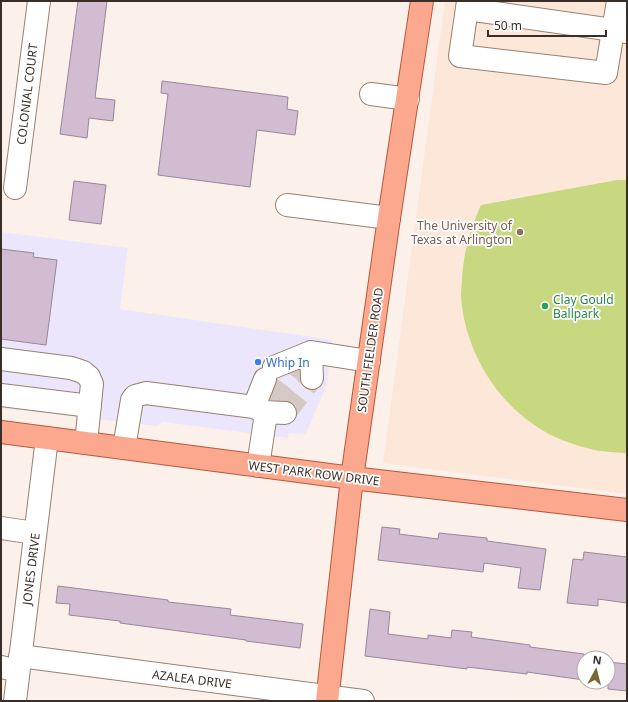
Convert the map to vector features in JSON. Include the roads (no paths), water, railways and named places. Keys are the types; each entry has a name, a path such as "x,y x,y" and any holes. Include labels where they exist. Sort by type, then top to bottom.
{"main road":[{"name":"SOUTH FIELDER ROAD","path":"327,699 352,478 422,1"},
{"name":"WEST PARK ROW DRIVE","path":"1,432 352,478 627,510"}],"street":[{"name":"COLONIAL COURT","path":"15,188 39,1"},
{"path":"618,1 620,31 606,73 460,56 467,5 620,31"},
{"path":"371,94 408,98"},
{"path":"287,205 389,218"},
{"path":"1,359 71,368 83,372 89,377 92,384 86,443"},
{"path":"124,448 132,400 135,396 146,393 283,387 369,361"},
{"path":"258,466 264,420 283,387"},
{"path":"1,395 90,406"},
{"name":"JONES DRIVE","path":"15,701 13,665 35,533 47,438"},
{"path":"1,528 35,533"},
{"name":"AZALEA DRIVE","path":"13,665 327,699 363,701"}],"tunnel":[{"path":"269,400 295,365"},
{"path":"285,413 312,378"}],"place":[{"name":"The University of Texas at Arlington","path":"520,232"},
{"name":"Clay Gould Ballpark","path":"545,306"},
{"name":"Whip In","path":"258,362"}]}
